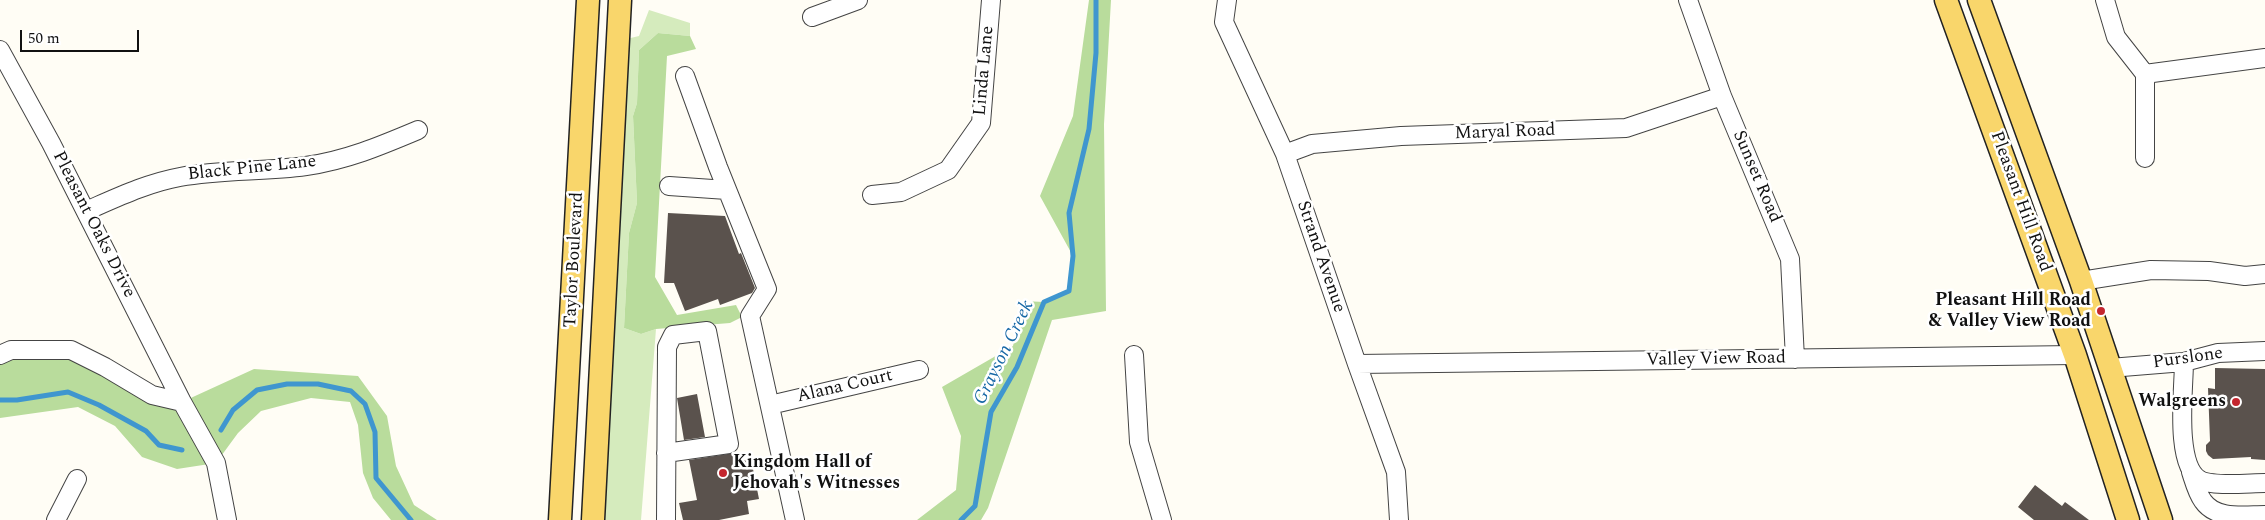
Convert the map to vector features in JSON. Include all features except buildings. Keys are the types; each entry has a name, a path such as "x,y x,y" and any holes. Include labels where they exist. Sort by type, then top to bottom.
{"main road":[{"name":"Taylor Boulevard","path":"560,520 588,0"},
{"name":"Taylor Boulevard","path":"593,520 620,0"},
{"name":"Pleasant Hill Road","path":"1946,0 2075,355 2128,520"},
{"name":"Pleasant Hill Road","path":"1979,0 2081,281 2161,520"}],"street":[{"path":"812,17 858,0"},
{"name":"Linda Lane","path":"872,195 901,192 948,170 981,123 990,0"},
{"name":"Strand Avenue","path":"1227,0 1224,22 1285,154 1396,472 1399,520"},
{"name":"Sunset Road","path":"1688,0 1722,96 1790,259 1795,359"},
{"path":"2105,0 2116,37 2145,74 2145,158"},
{"name":"Pleasant Oaks Drive","path":"0,50 51,142 182,402 216,463 227,520"},
{"path":"2145,74 2265,58"},
{"path":"686,76 727,190 767,289 750,316 795,520"},
{"name":"Maryal Road","path":"1285,154 1312,144 1401,136 1626,128 1722,96"},
{"name":"Black Pine Lane","path":"86,212 130,192 178,177 229,171 306,166 364,153 418,130"},
{"path":"669,186 727,190"},
{"path":"2081,281 2151,270 2209,272 2245,276 2265,274"},
{"path":"666,453 729,444 707,331 673,335 667,347 666,453 666,520"},
{"path":"0,354 11,350 71,350 105,367 152,396 182,402"},
{"name":"Purslone","path":"2110,368 2184,362 2218,353 2265,351"},
{"path":"1134,355 1139,442 1162,520"},
{"name":"Valley View Road","path":"1357,364 2075,355"},
{"path":"2184,362 2183,445 2201,499 2210,509 2226,515 2265,516"},
{"name":"Alana Court","path":"770,405 919,370"},
{"path":"2191,472 2201,480 2216,483 2265,483"},
{"path":"56,520 77,479"}],"green space":[{"path":"1089,0 1111,0 1104,124 1106,311 1052,320 988,508 981,520 917,520 956,490 961,436 942,387 1013,346 1023,301 1044,302 1069,291 1073,256 1040,196 1073,116"},
{"path":"649,10 690,23 690,36 658,33 639,50 637,103 633,116 637,203 629,233 624,328 641,334 656,329 641,520 593,520 618,41 639,36"},
{"path":"658,33 690,36 696,49 667,56 655,277 677,315 736,305 742,317 730,323 656,329 641,334 624,328 629,233 637,203 633,116 637,103 639,50"},
{"path":"71,350 182,402 254,369 358,376 387,416 396,466 414,505 437,520 391,520 373,498 363,473 358,425 350,402 311,398 261,411 238,433 216,463 177,469 142,457 115,426 78,407 0,418 0,355"}],"waterway":[{"name":"Grayson Creek","path":"961,520 975,506 991,412 1017,367 1044,302 1069,291 1073,256 1069,213 1089,129 1096,53 1096,0"},
{"name":"Grayson Creek","path":"221,430 233,410 257,390 287,384 318,384 351,391 365,404 375,432 376,478 411,520"},
{"name":"Grayson Creek","path":"0,400 17,400 68,392 99,405 146,431 159,445 182,450"}],"place":[{"name":"Pleasant Hill Road & Valley View Road","path":"2101,311"},
{"name":"Walgreens","path":"2236,402"},
{"name":"Kingdom Hall of Jehovah's Witnesses","path":"723,473"}]}
